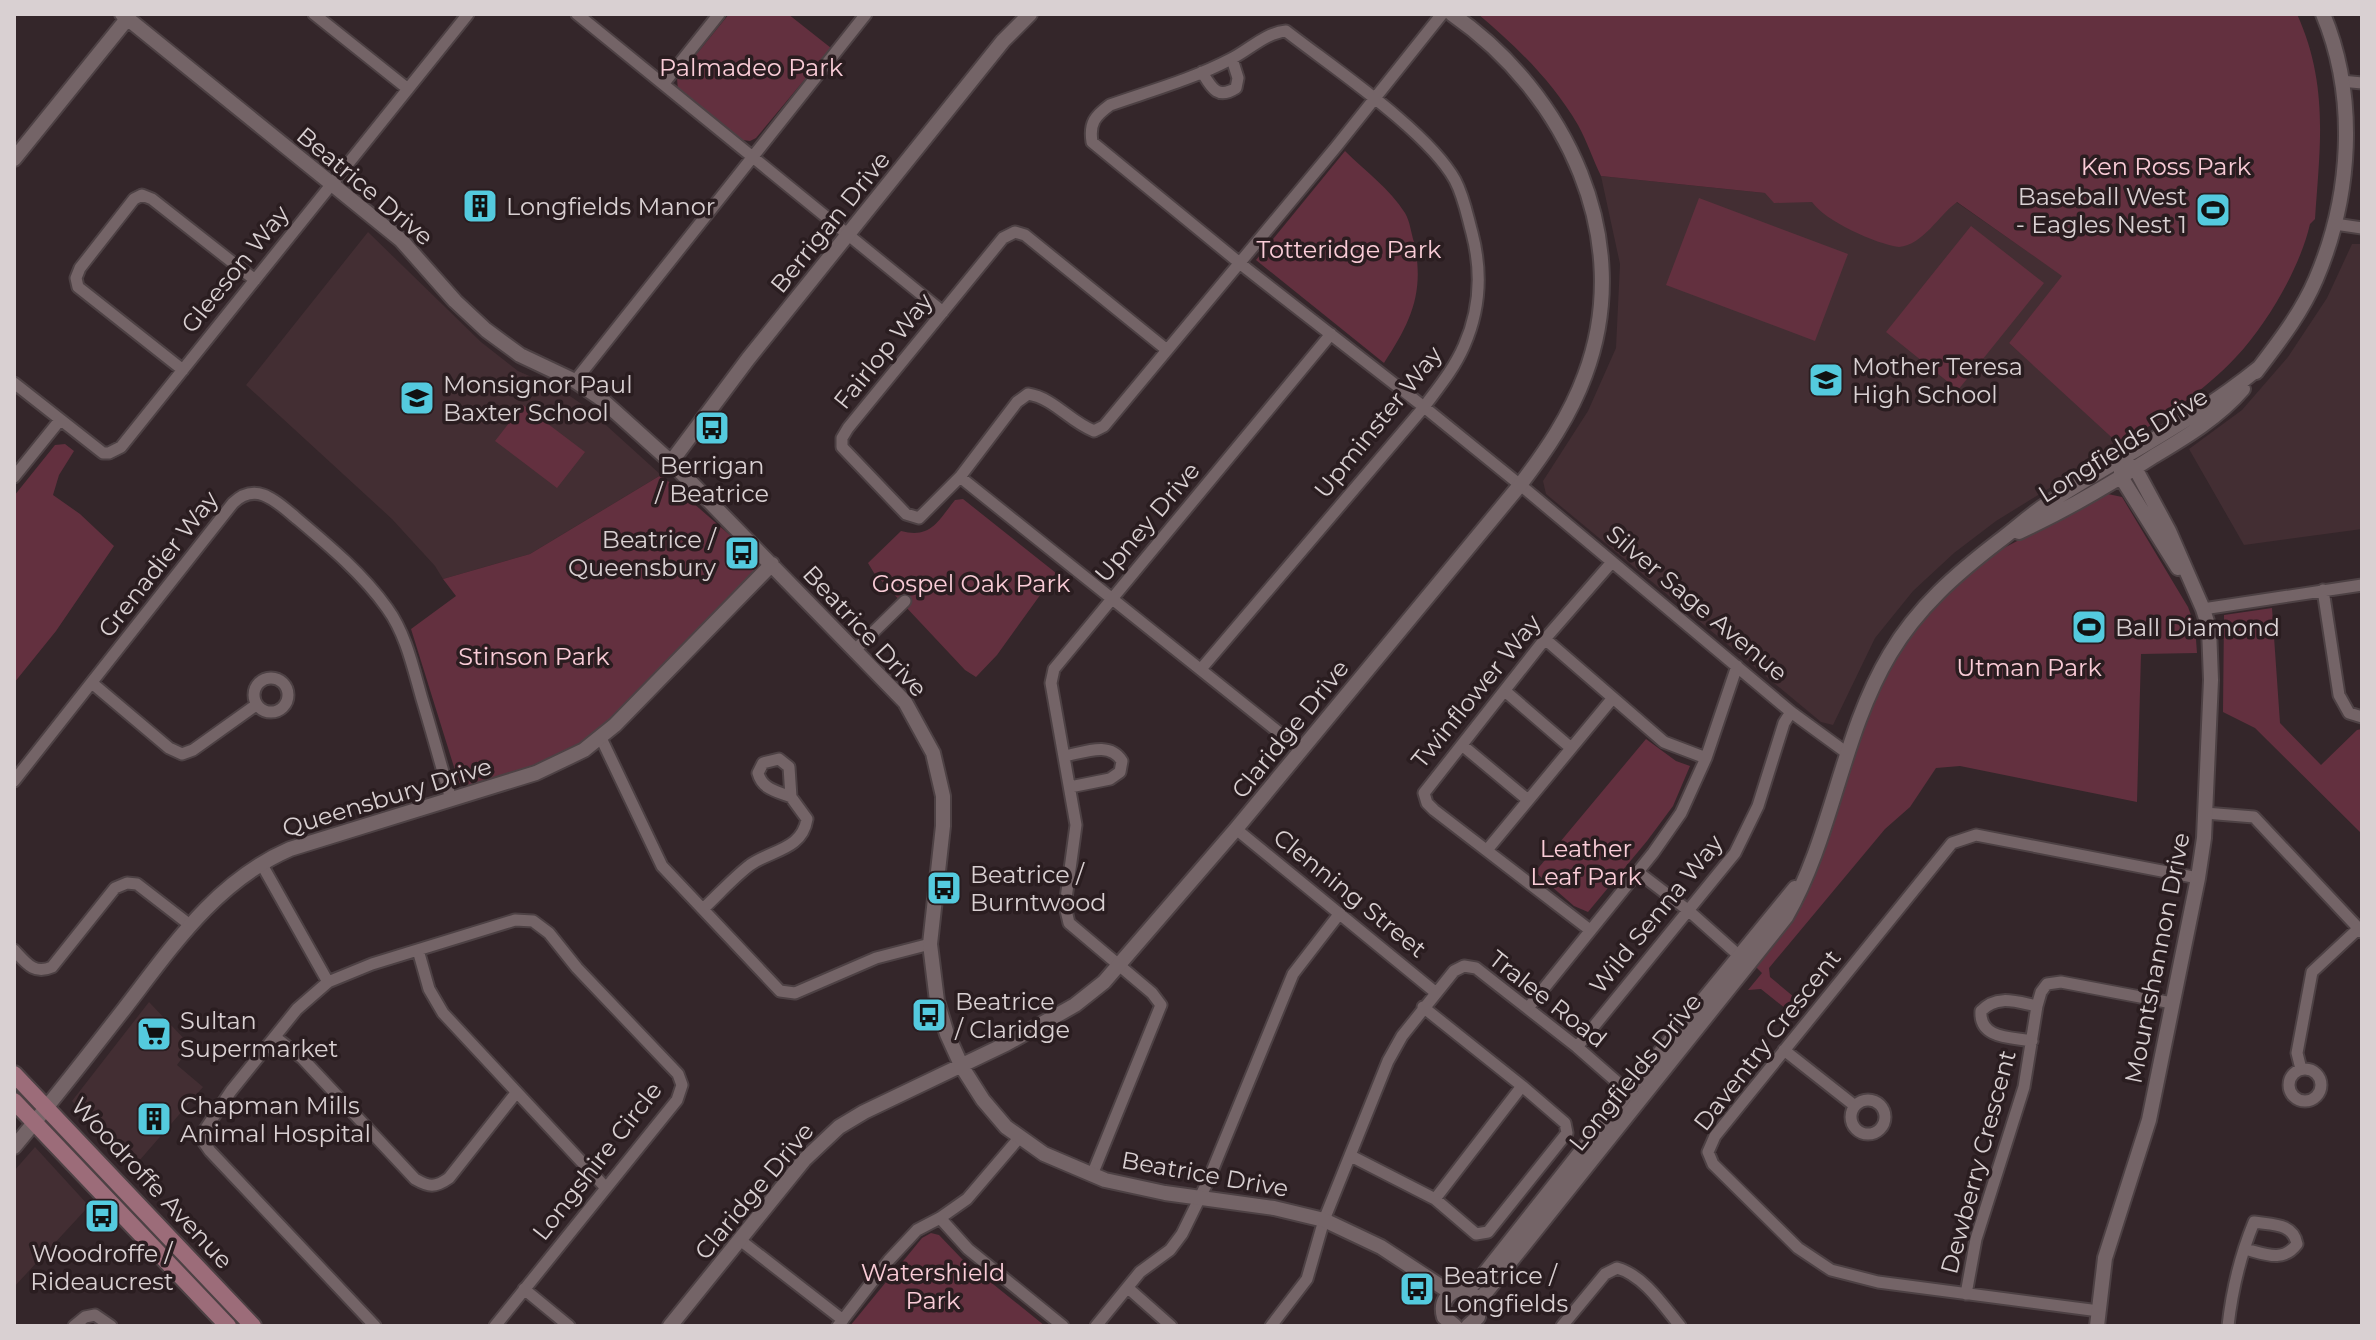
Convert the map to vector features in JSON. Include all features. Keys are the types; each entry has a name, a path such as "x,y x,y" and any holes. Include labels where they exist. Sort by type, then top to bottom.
{"main road":[{"name":"Woodroffe Avenue","path":"14,1074 253,1326"},
{"name":"Woodroffe Avenue","path":"14,1101 228,1326"}],"street":[{"path":"314,14 408,89"},
{"name":"Gleeson Way","path":"14,383 97,449 109,453 121,447 468,14"},
{"path":"577,14 943,312"},
{"path":"664,83 719,14"},
{"path":"575,381 866,14"},
{"name":"Berrigan Drive","path":"671,462 748,359 1003,41 1030,14"},
{"name":"Fairlop Way","path":"1167,350 1025,235 1015,232 1003,238 848,428 842,438 842,447 906,514 919,518 960,477 1017,402 1028,394 1041,395 1083,427 1094,431 1104,426 1240,263 1374,100 1442,14"},
{"name":"Claridge Drive","path":"670,1326 804,1160 839,1127 864,1112 962,1067 1075,1005 1120,964 1236,829 1520,485 1557,433 1574,403 1596,336 1601,276 1598,239 1584,177 1543,102 1492,46 1452,14"},
{"name":"Longfields Drive","path":"1997,543 2057,515 2121,477 2225,407 2290,328 2315,281 2335,224 2346,152 2341,81 2333,41 2323,14"},
{"path":"14,159 127,16"},
{"name":"Beatrice Drive","path":"127,16 401,240 455,301 486,330 520,355 575,381 600,398 671,462 898,692 914,715 937,767 943,796 943,826 930,944 933,984 941,1016 962,1067 983,1100 1019,1138 1055,1160 1092,1175 1165,1193 1293,1211 1324,1220 1367,1239 1411,1267 1458,1291 1475,1296 1479,1307"},
{"name":"Upminster Way","path":"1201,669 1424,407 1454,367 1470,332 1480,273 1463,199 1454,178 1419,136 1286,31 1275,32 1232,59"},
{"path":"1202,72 1212,90 1220,94 1229,93 1236,88 1238,78 1232,59"},
{"name":"Silver Sage Avenue","path":"1232,59 1110,105 1099,113 1090,129 1092,142 1520,485 1791,712 1847,753"},
{"path":"2341,81 2362,83"},
{"path":"183,370 78,287 76,278 80,268 134,199 142,195 152,199 255,280"},
{"path":"2335,224 2362,228"},
{"name":"Upney Drive","path":"1120,964 1069,923 1065,906 1076,825 1051,683 1054,669 1331,334"},
{"name":"Longfields Drive","path":"1445,1319 1458,1291 1481,1278 1745,960 1813,862 1847,753 1873,685 1901,636 1946,584 2048,503 2121,461 2226,393 2260,367"},
{"path":"14,477 60,420"},
{"path":"2121,477 2121,461 2135,468"},
{"name":"Mountshannon Drive","path":"2098,1318 2105,1258 2149,1120 2204,838 2211,647 2197,594 2169,531 2135,468"},
{"path":"960,477 1301,750"},
{"name":"Mountshannon Drive","path":"2121,477 2156,536 2197,594"},
{"name":"Grenadier Way","path":"15,776 233,503 245,495 266,495 349,566 394,619 412,661 451,799"},
{"name":"Twinflower Way","path":"1590,930 1434,810 1427,803 1424,793 1545,639 1612,562"},
{"name":"Queensbury Drive","path":"14,1147 190,925 219,894 261,863 303,844 536,773 584,750 601,738 772,564"},
{"path":"2203,609 2362,585"},
{"path":"2323,590 2339,695 2349,713 2362,717"},
{"path":"856,649 905,601"},
{"path":"1545,639 1664,742 1706,758"},
{"path":"1528,1008 1638,872 1681,813 1706,758 1737,666"},
{"path":"92,683 169,748 182,754 193,750 256,705"},
{"path":"1505,691 1571,748"},
{"path":"1487,850 1612,699"},
{"name":"Wild Senna Way","path":"1577,1047 1735,853 1747,832 1784,723 1791,712"},
{"path":"601,738 662,866 780,991 790,994 876,958 930,944"},
{"path":"1462,745 1528,800"},
{"path":"1065,756 1109,749 1117,752 1122,761 1120,772 1110,779 1070,787"},
{"path":"703,909 746,868 788,847 801,836 807,819 791,797"},
{"path":"2205,813 2254,817 2360,930 2312,972 2297,1053 2301,1069"},
{"name":"Clenning Street","path":"1236,829 1435,992"},
{"name":"Daventry Crescent","path":"2098,1318 1878,1282 1831,1270 1798,1248 1713,1164 1708,1152 1715,1136 1945,850 1963,837 1976,835 2198,878"},
{"path":"261,863 328,982"},
{"path":"1638,872 1745,960"},
{"path":"14,950 33,969 52,967 115,888 127,883 137,884 190,925"},
{"path":"1096,1326 1140,1272 1170,1250 1182,1234 1293,974 1340,913"},
{"name":"Longshire Circle","path":"375,1326 203,1141 202,1134 297,1009 328,982 372,964 515,920 533,921 549,933 577,968 678,1074 682,1085 677,1100 495,1326"},
{"path":"418,950 429,989 443,1013 606,1188"},
{"path":"1092,1175 1161,1005 1120,964"},
{"name":"Tralee Road","path":"1435,992 1454,971 1464,966 1476,968 1577,1047 1634,1097"},
{"path":"2037,1006 2041,992 2054,981 2172,1003"},
{"path":"1271,1326 1307,1279 1324,1220 1388,1061 1402,1036 1435,992"},
{"name":"Dewberry Crescent","path":"1966,1294 1976,1239 2024,1087 2032,1041 2037,1006 2003,999 1989,1002 1981,1011 1983,1026 1989,1033 2032,1041"},
{"path":"1351,1156 1435,1199 1476,1234 1488,1232 1567,1133 1565,1123 1423,1007"},
{"path":"275,1037 302,1058 415,1179 428,1187 449,1178 516,1093"},
{"path":"1784,1050 1855,1106"},
{"path":"1435,1199 1522,1086"},
{"name":"Longfields Drive","path":"1468,1326 1634,1097"},
{"path":"740,1240 840,1323 889,1260 917,1230 940,1218 978,1187 1019,1138"},
{"path":"940,1218 968,1249 1063,1326"},
{"path":"2228,1326 2233,1285 2245,1249 2254,1222 2288,1227 2295,1234 2297,1244 2291,1253 2279,1257 2245,1249"},
{"name":"Beatrice Drive","path":"1411,1267 1445,1319"},
{"path":"1562,1326 1605,1274 1617,1268 1629,1271 1680,1326"},
{"path":"1128,1288 1171,1326"},
{"path":"524,1289 569,1326"},
{"path":"1479,1307 1491,1326"},
{"path":"74,1326 85,1317 95,1315 111,1326"}],"shaded area":[{"name":"Mother Teresa High School","path":"1601,176 1765,193 1949,197 2063,276 2009,343 2121,444 1996,521 1954,553 1913,591 1875,638 1833,725 1821,722 1546,494 1543,481 1588,411 1616,348 1620,264"},
{"name":"Monsignor Paul Baxter School","path":"368,232 481,342 518,371 561,390 586,407 661,475 530,554 443,579 392,519 246,385"},
{"path":"2352,244 2362,244 2362,529 2244,545 2189,449 2242,410 2288,357 2327,298"},
{"path":"149,1002 191,1046 177,1065 203,1087 133,1168 72,1101"},
{"path":"35,1147 89,1206 14,1287 14,1171"}],"green space":[{"name":"Palmadeo Park","path":"729,14 788,14 831,48 756,138 750,141 743,140 678,91 677,78"},
{"name":"Ken Ross Park","path":"1478,14 2297,14 2307,40 2318,91 2320,141 2315,219 2310,224 2299,259 2281,295 2248,344 2224,370 2196,393 2120,445 2009,343 2062,276 1957,202 1916,241 1899,247 1852,230 1828,217 1812,202 1774,203 1765,193 1601,176 1578,125 1557,94 1520,52"},
{"name":"Totteridge Park","path":"1345,151 1399,204 1408,220 1414,242 1418,276 1413,306 1402,334 1384,363 1256,260"},
{"path":"1699,198 1848,254 1815,341 1666,285"},
{"path":"1971,226 2044,283 1958,390 1886,332"},
{"path":"523,405 585,452 557,488 495,441"},
{"path":"65,444 74,451 59,475 53,495 80,514 114,546 56,631 14,683 14,496 55,445"},
{"name":"Stinson Park","path":"661,475 762,563 605,727 549,761 507,778 471,787 459,783 411,629 456,596 443,579 530,554"},
{"name":"Utman Park","path":"2108,494 2122,497 2188,607 2195,626 2197,653 2141,654 2137,802 1960,766 1936,768 1910,807 1885,829 1769,968 1770,977 1800,1002 1805,1001 1792,1017 1761,989 1748,990 1762,973 1755,966 1791,920 1883,677 1915,627 1948,591 1998,551"},
{"name":"Gospel Oak Park","path":"963,499 1056,573 997,655 976,677 965,670 868,563 901,531 927,530 955,500"},
{"path":"2272,608 2280,723 2321,765 2357,730 2362,729 2362,834 2255,728 2223,712 2224,615"},
{"name":"Leather Leaf Park","path":"1646,739 1676,761 1690,766 1673,806 1588,912 1574,906 1535,872"},
{"name":"Watershield Park","path":"931,1233 939,1235 962,1259 1045,1326 850,1326 922,1238"}],"place":[{"name":"Longfields Manor","path":"480,206"},
{"name":"Baseball West - Eagles Nest 1","path":"2213,210"},
{"name":"Mother Teresa High School","path":"1826,380"},
{"name":"Monsignor Paul Baxter School","path":"417,398"},
{"name":"Berrigan / Beatrice","path":"712,428"},
{"name":"Beatrice / Queensbury","path":"742,553"},
{"name":"Ball Diamond","path":"2089,627"},
{"name":"Beatrice / Burntwood","path":"944,888"},
{"name":"Beatrice / Claridge","path":"929,1015"},
{"name":"Sultan Supermarket","path":"154,1034"},
{"name":"Chapman Mills Animal Hospital","path":"154,1119"},
{"name":"Woodroffe / Rideaucrest","path":"102,1216"},
{"name":"Beatrice / Longfields","path":"1417,1289"}]}
